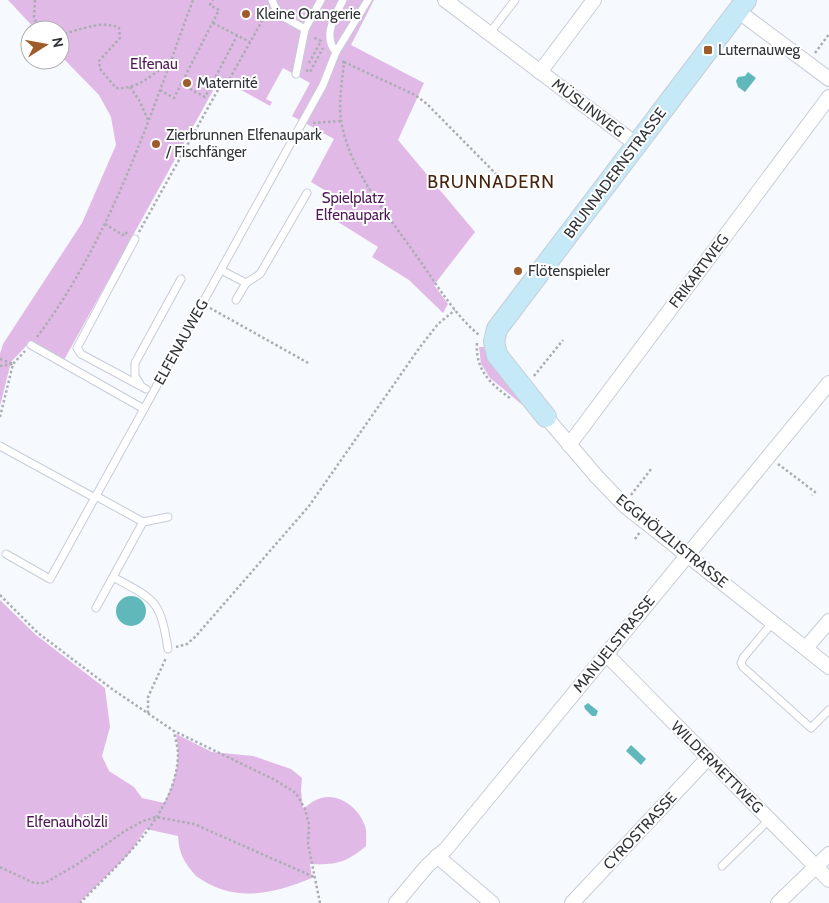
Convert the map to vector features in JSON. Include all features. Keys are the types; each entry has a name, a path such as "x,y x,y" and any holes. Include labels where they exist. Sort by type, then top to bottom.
{"street":[{"name":"MÜSLINWEG","path":"445,0 637,144"},
{"name":"MÜSLINWEG","path":"540,72 594,0"},
{"path":"742,6 807,63 829,79"},
{"name":"BRUNNADERNSTRASSE","path":"495,351 494,340 497,329 742,6"},
{"name":"FRIKARTWEG","path":"569,445 829,97"},
{"name":"EGGHÖLZLISTRASSE","path":"495,351 499,360 569,445 625,506 829,667"},
{"name":"MANUELSTRASSE","path":"396,903 606,654 829,384"},
{"path":"806,648 829,621"},
{"name":"WILDERMETTWEG","path":"606,654 829,880"},
{"name":"CYROSTRASSE","path":"572,903 708,758"},
{"path":"778,903 829,854"},
{"path":"437,856 492,903"}],"lane":[{"path":"272,0 278,14 305,31"},
{"path":"296,74 305,31 320,0"},
{"path":"336,52 331,44 330,32 343,0"},
{"name":"ELFENAUWEG","path":"6,554 50,579 144,409 149,390 202,304 323,85 336,52 368,0"},
{"path":"489,34 514,0"},
{"path":"236,300 246,283 260,274 307,193"},
{"path":"135,239 77,348 81,354 149,390"},
{"path":"221,270 246,283"},
{"path":"149,390 136,379 135,363 181,279"},
{"path":"31,345 144,409"},
{"path":"0,446 142,522 168,517"},
{"path":"96,608 142,522"},
{"path":"113,577 145,594 156,604 161,614 168,648"},
{"path":"773,622 743,658 741,663 743,667 811,728 829,710"},
{"path":"722,866 769,820"}],"path":[{"path":"35,0 35,20"},
{"path":"0,417 13,364 31,345 74,284 105,224 149,122 193,0"},
{"path":"160,90 174,98 219,10 210,5 212,0"},
{"path":"135,239 224,79 230,78 268,10"},
{"path":"213,23 250,42"},
{"path":"70,34 100,26 109,25 118,28 120,38 100,58 99,66 113,86 119,88 130,87 151,77 170,61"},
{"path":"305,31 321,41 305,70 310,72 324,46 336,52 341,62 421,100 503,181"},
{"path":"807,63 829,34"},
{"path":"181,84 205,97 237,36"},
{"path":"344,62 340,100 341,121 349,148 373,193 455,310 480,336"},
{"path":"130,87 139,100 149,122"},
{"path":"314,123 341,121"},
{"path":"105,224 123,235 124,232"},
{"path":"202,304 310,364"},
{"path":"148,713 148,697 168,648 182,646 196,636 300,518 420,347 438,324 455,310"},
{"path":"531,381 562,340"},
{"path":"0,359 13,364"},
{"path":"0,366 13,364"},
{"path":"769,457 815,492 812,495"},
{"path":"630,497 652,468"},
{"path":"634,539 638,534"},
{"path":"0,595 60,652 174,731 275,780 296,793 305,809 309,824 308,844 320,903"},
{"path":"80,903 130,854 156,817 170,789 176,767 178,753 174,731"},
{"path":"0,867 34,883 45,882 76,866 125,831 143,821 156,817 194,824 314,877"}],"green space":[{"name":"Elfenau","path":"8,0 374,0 351,45 424,83 398,140 475,232 434,285 448,304 443,313 409,280 372,257 378,247 327,215 333,195 311,182 334,139 292,116 310,83 283,68 266,99 272,102 270,106 220,78 64,360 30,342 11,362 0,406 0,354 3,344 82,223 116,145 111,117 99,95 70,65 70,20 27,20"},
{"path":"479,347 485,347 490,362 525,407 490,378 481,364"},
{"name":"Elfenauhölzli","path":"0,600 36,635 105,688 110,727 102,756 109,771 134,787 142,798 164,803 172,786 178,761 176,734 212,752 253,756 291,769 302,778 303,809 324,797 331,797 346,802 362,819 366,831 366,846 340,862 310,864 312,878 296,884 267,892 238,893 210,885 196,876 183,858 178,836 146,829 129,854 79,903 0,903"}],"water":[{"path":"748,72 756,78 745,92 738,87 736,81 738,77 745,76"},
{"path":"131,596 137,597 145,605 145,617 137,625 131,626 125,625 117,617 116,611 117,605 125,597"},
{"path":"588,703 598,711 596,716 592,716 585,709 584,706"},
{"path":"631,745 646,759 641,765 626,751"}],"place":[{"name":"Kleine Orangerie","path":"246,14"},
{"name":"Luternauweg","path":"708,50"},
{"name":"Maternité","path":"187,83"},
{"name":"Zierbrunnen Elfenaupark / Fischfänger","path":"156,144"},
{"name":"Flötenspieler","path":"518,271"}],"district":[{"name":"BRUNNADERN","path":"491,182"}],"park label":[{"name":"Spielplatz Elfenaupark","path":"353,206"}]}
